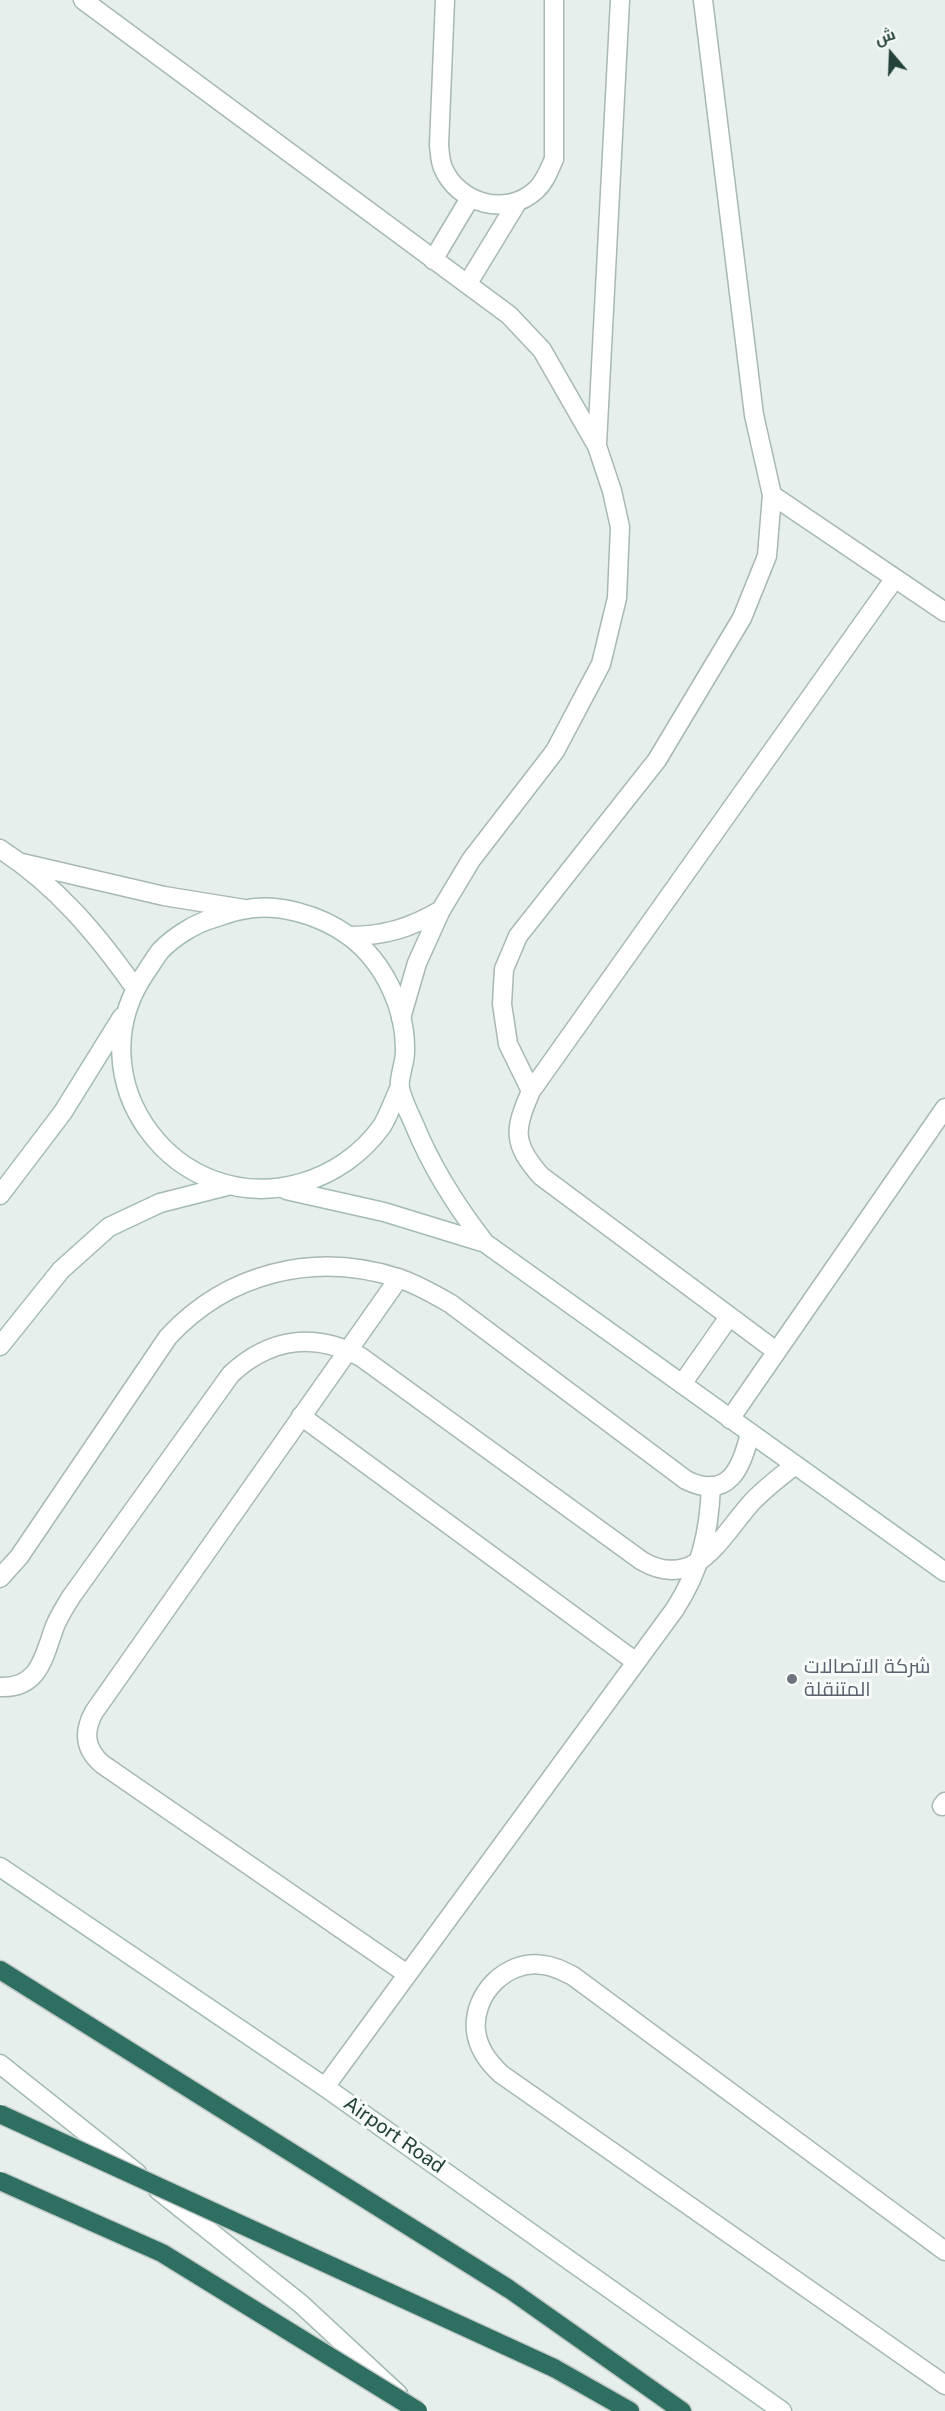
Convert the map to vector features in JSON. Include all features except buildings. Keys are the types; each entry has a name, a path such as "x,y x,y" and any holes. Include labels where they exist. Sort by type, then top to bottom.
{"highway":[{"path":"0,1970 509,2289 682,2411"},
{"path":"0,2114 554,2368 630,2411"},
{"path":"0,2181 162,2253 417,2411"}],"street":[{"path":"83,0 509,315 542,350 597,446 612,491 620,527 617,598 601,664 555,751 471,860 441,910 417,963 401,1018"},
{"path":"445,0 439,145 442,166 453,185 470,198 485,204 502,205 518,201 535,191 547,177 554,159 554,0"},
{"path":"597,446 620,0"},
{"path":"531,1091 508,1044 502,1004 504,969 518,936 657,760 742,618 767,556 772,495 754,415 703,0"},
{"path":"433,260 470,198"},
{"path":"468,283 518,201"},
{"path":"772,495 945,612"},
{"path":"776,1352 541,1176 526,1159 519,1140 519,1119 531,1091 895,578"},
{"path":"0,849 22,863 69,904 103,943 135,988"},
{"path":"22,863 164,896 244,909 290,911 317,918 349,936 373,959 391,986 401,1018 405,1053 400,1087 383,1125 356,1156 321,1178 282,1189 254,1190 227,1186 192,1172 162,1149 140,1120 126,1085 121,1048 126,1010"},
{"path":"0,1195 63,1113 126,1010 135,988 161,950 200,922 244,909"},
{"path":"349,936 372,936 396,931 420,922 441,910"},
{"path":"400,1087 421,1143 435,1170 467,1220 485,1243 945,1572"},
{"path":"730,1419 945,1108"},
{"path":"0,1346 61,1270 109,1227 160,1203 227,1186"},
{"path":"282,1189 384,1212 485,1243"},
{"path":"0,1578 19,1557 168,1337 187,1317 209,1300 234,1286 261,1276 316,1266 372,1271 399,1278 451,1304 686,1480 698,1486 723,1483 734,1475 742,1465 750,1433"},
{"path":"399,1278 94,1712 89,1721 87,1740 89,1749 102,1764 407,1974"},
{"path":"682,1384 729,1317"},
{"path":"0,1687 23,1682 36,1673 45,1658 55,1626 70,1597 231,1374 261,1352 295,1342 332,1344 349,1350 653,1567 677,1571 700,1562"},
{"path":"301,1416 636,1662"},
{"path":"325,2086 675,1608 700,1562 752,1502 795,1465"},
{"path":"700,1562 708,1524 711,1486"},
{"name":"Airport Road","path":"0,1867 325,2086 782,2411"},
{"path":"945,2252 573,1976 558,1968 540,1964 523,1966 507,1972 493,1983 483,1996 477,2013 476,2030 480,2047 489,2062 501,2074 945,2385"},
{"path":"0,2064 301,2304 417,2411"}],"place":[{"name":"شركة الاتصالات المتنقلة","path":"792,1679"}]}
